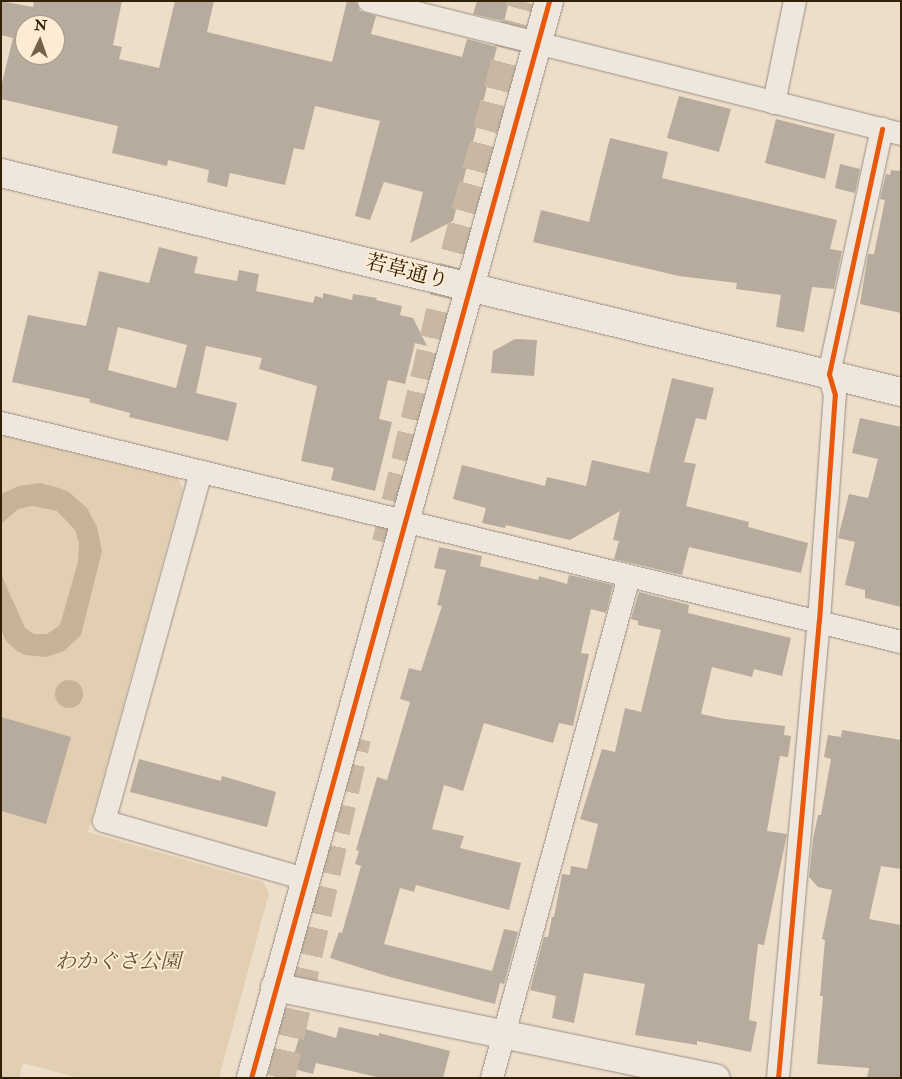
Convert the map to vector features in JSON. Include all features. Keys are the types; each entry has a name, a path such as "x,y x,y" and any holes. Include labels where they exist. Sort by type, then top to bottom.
{"street":[{"path":"368,1 537,45 891,131 829,374 835,395 818,622 778,1078"},
{"path":"251,1078 549,1"},
{"path":"774,103 796,1"},
{"name":"若草通り","path":"1,173 901,392"},
{"path":"1,423 406,520 629,577 901,642"},
{"path":"201,472 104,821 305,880"},
{"path":"492,1078 629,577"},
{"path":"275,988 716,1078"}],"green space":[{"name":"わかぐさ公園","path":"1,435 177,478 183,488 88,832 263,882 269,893 219,1078 79,1078 23,1063 19,1078 1,1078"}],"shaded area":[{"path":"40,483 69,492 87,508 97,527 102,551 81,635 64,651 46,657 25,655 17,651 6,641 1,630 1,574 25,628 34,634 47,634 60,625 78,562 79,543 75,530 57,511 32,506 18,509 1,524 1,494 19,486"},
{"path":"69,680 79,684 83,694 79,704 69,708 59,704 55,694 59,684"}],"building":[{"path":"1,1 33,7 34,1 122,1 113,45 122,47 119,59 159,68 175,1 214,1 207,32 332,62 347,1 356,1 360,11 376,16 371,34 462,57 467,39 497,47 453,221 410,243 423,192 384,182 370,220 355,216 380,121 315,106 304,150 294,148 285,185 230,173 227,187 207,182 209,170 168,160 167,166 112,153 118,126 1,99 1,87 13,38 1,35"},
{"path":"477,1 509,1 504,21 473,14"},
{"path":"679,96 731,109 719,152 667,138"},
{"path":"776,119 835,134 825,179 765,163"},
{"path":"610,138 668,152 662,178 837,220 830,249 842,251 834,289 812,287 804,332 776,327 781,295 736,289 737,283 679,276 533,242 541,210 589,222"},
{"path":"840,164 860,169 855,193 835,188"},
{"path":"891,170 901,171 901,313 860,304 868,254 874,254 885,200 880,199 886,174 890,175"},
{"path":"159,247 198,257 194,273 237,281 239,270 259,274 256,291 313,303 315,296 323,298 323,293 352,300 353,294 377,298 376,300 402,306 400,315 413,318 427,346 415,343 405,384 388,380 379,419 392,422 375,491 331,480 334,468 301,461 317,386 259,369 262,358 206,346 196,393 237,403 228,441 129,417 130,413 89,402 90,399 12,382 28,315 86,326 99,271 149,283","holes":["118,327 187,345 176,388 108,370"]},
{"path":"515,339 537,340 534,376 491,373 493,351"},
{"path":"672,378 714,388 706,420 696,418 684,462 696,464 686,506 749,522 748,527 808,543 801,573 689,547 682,575 614,559 619,541 613,540 620,511 570,540 506,525 505,528 482,523 486,508 453,499 462,465 545,486 547,477 586,486 592,460 649,473"},
{"path":"860,418 901,427 901,607 865,598 865,590 845,585 855,542 838,538 849,494 868,498 878,459 852,453"},
{"path":"439,547 482,556 480,566 538,580 539,576 567,584 569,575 613,585 606,613 591,609 581,653 589,654 573,726 559,723 553,743 484,723 463,791 444,785 432,829 464,836 460,848 521,863 509,910 416,885 414,892 400,888 384,944 492,971 504,929 518,932 504,984 500,983 495,1004 390,977 330,958 339,932 342,933 361,866 355,864 359,851 356,850 377,777 387,780 410,702 400,699 409,668 421,671 442,606 437,605 446,570 434,568"},
{"path":"639,592 689,605 688,613 791,638 782,676 754,669 752,677 712,667 701,714 725,719 785,726 784,735 791,736 788,757 780,756 767,831 787,834 764,945 758,944 749,1020 757,1022 751,1052 697,1041 697,1045 635,1035 645,984 584,973 574,1023 552,1018 556,996 530,990 544,937 548,937 552,917 554,917 562,874 570,875 571,866 587,869 598,824 580,819 602,749 615,752 625,708 641,712 661,630 638,625 638,621 631,619"},
{"path":"1,717 71,737 46,824 1,811"},
{"path":"842,730 901,740 901,869 881,866 869,919 901,925 901,1078 867,1078 869,1068 817,1064 823,996 820,996 825,940 822,939 832,890 818,887 809,877 813,839 818,815 821,815 831,759 824,757 828,735 841,737"},
{"path":"139,759 221,781 222,776 276,792 267,827 130,792"},
{"path":"339,1027 379,1036 379,1033 450,1051 443,1078 381,1078 316,1063 313,1074 290,1068 302,1028 336,1038"}],"tunnel":[{"path":"386,543 444,293 521,1"},
{"path":"281,1078 357,738"}],"cycle path":[{"path":"251,1078 549,1"},
{"path":"778,1078 819,621 835,395 829,374 882,129"}]}
